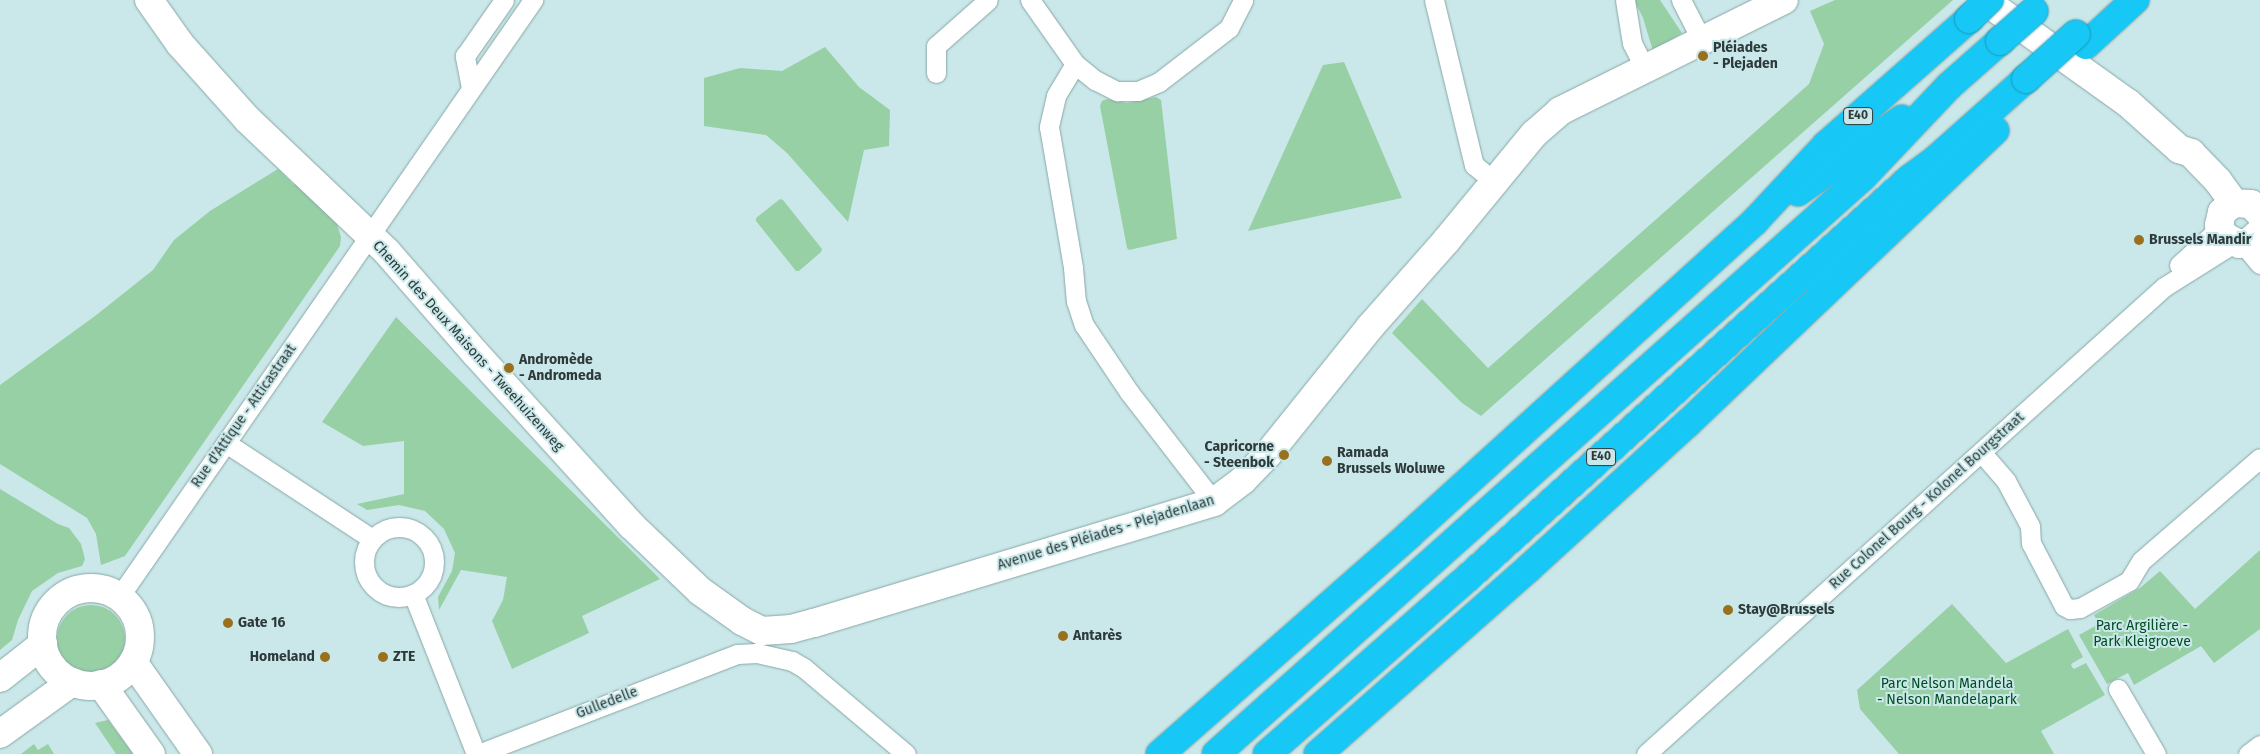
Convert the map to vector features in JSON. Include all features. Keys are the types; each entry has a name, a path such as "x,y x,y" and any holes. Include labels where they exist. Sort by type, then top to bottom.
{"highway":[{"name":"E40","path":"1160,754 1409,535 1755,221 1826,145 1976,9 1989,0"},
{"name":"E40","path":"2081,39 2113,0"},
{"name":"E40","path":"1326,750 1688,423 2032,84 2081,39 2135,0"},
{"name":"E40","path":"1755,221 1948,86 2040,5"},
{"name":"E40","path":"1267,754 1470,576 1909,179 2032,84"},
{"name":"E40","path":"1216,754 1863,178 1948,86"}],"street":[{"name":"Chemin des Deux Maisons - Tweehuizenweg","path":"149,0 180,44 247,119 386,252 631,525 700,591 742,621 762,631"},
{"path":"471,88 465,56 504,0"},
{"name":"Rue d'Attique - Atticastraat","path":"119,597 533,0"},
{"path":"936,73 936,46 988,0"},
{"path":"1030,0 1075,64 1095,80 1118,91 1138,92 1159,82 1229,28 1244,0"},
{"path":"1434,0 1474,165 1494,181"},
{"path":"1625,0 1632,43 1645,69"},
{"path":"1681,0 1702,41"},
{"name":"Avenue des Pléiades - Plejadenlaan","path":"762,631 792,629 814,623 1214,502 1243,480 1268,454 1370,327 1446,241 1534,134 1560,111 1784,0"},
{"name":"Rue Colonel Bourg - Kolonel Bourgstraat","path":"1646,754 2164,287 2175,268 2212,235 2246,224 2191,152 2179,149 2128,103 1976,9"},
{"path":"1075,64 1056,96 1048,127 1073,268 1076,302 1084,325 1129,392 1214,502"},
{"path":"226,442 372,539"},
{"path":"1982,452 2006,481 2030,526 2031,543 2064,606 2070,609 2080,608 2129,581 2141,561 2260,458"},
{"path":"401,527 417,531 427,541 433,554 432,573 428,582 413,594 392,596 383,592 369,580 364,559 372,539 385,530 401,527"},
{"path":"92,588 111,592 119,597 130,608 138,622 140,642 133,662 121,675 101,684 84,685 72,682 52,667 43,644 42,634 46,618 54,605 62,598 82,589 92,588"},
{"path":"413,594 477,754"},
{"path":"0,678 43,644"},
{"name":"Gulledelle","path":"477,754 737,654 757,653 792,661 906,754"},
{"path":"133,662 198,754"},
{"path":"0,734 72,682"},
{"path":"101,684 151,754"},
{"path":"2118,689 2156,754"},
{"path":"2248,754 2260,745"}],"green space":[{"path":"1634,0 1660,0 1682,33 1653,51 1643,18"},
{"path":"1835,0 1953,0 1481,416 1462,403 1392,333 1422,299 1488,368 1809,84 1824,44 1810,11"},
{"path":"825,47 859,87 890,110 889,146 864,150 848,222 787,153 766,135 704,126 704,78 740,68 782,71"},
{"path":"1344,62 1402,198 1248,231 1323,65"},
{"path":"1156,97 1161,100 1177,239 1129,250 1127,248 1100,106 1102,101 1107,99 1127,103"},
{"path":"278,169 294,185 297,183 337,224 341,237 340,246 125,556 101,565 96,534 87,518 0,464 0,385 95,316 153,270 174,240 210,211"},
{"path":"780,199 783,200 822,249 799,271 796,271 756,221 756,218"},
{"path":"396,317 660,579 582,616 589,633 512,669 492,621 503,600 507,577 461,570 439,610 438,597 452,571 455,553 444,529 425,511 399,505 367,510 357,504 404,494 404,441 363,446 322,422"},
{"path":"0,489 58,524 69,528 81,544 85,559 82,566 58,573 32,591 18,620 12,640 0,650"},
{"name":"Parc Argilière - Park Kleigroeve","path":"2260,550 2260,629 2214,663 2201,646 2134,685 2128,673 2107,684 2079,635 2099,624 2094,615 2140,588 2160,571 2195,609"},
{"name":"Parc Nelson Mandela - Nelson Mandelapark","path":"1952,604 2006,663 2068,629 2083,657 2071,664 2072,667 2074,669 2086,663 2105,695 2041,731 2054,754 1899,754 1860,709 1857,690"},
{"path":"91,605 104,608 115,615 122,626 125,639 122,652 115,663 104,670 91,673 78,670 67,663 60,652 57,639 60,626 67,615 78,608"},
{"path":"108,720 133,754 116,754 95,723"},
{"path":"34,744 38,750 48,744 54,754 21,754"}],"place":[{"name":"Pléiades - Plejaden","path":"1703,56"},
{"name":"Brussels Mandir","path":"2139,240"},
{"name":"Andromède - Andromeda","path":"509,368"},
{"name":"Capricorne - Steenbok","path":"1284,455"},
{"name":"Ramada Brussels Woluwe","path":"1327,461"},
{"name":"Stay@Brussels","path":"1728,610"},
{"name":"Gate 16","path":"228,623"},
{"name":"Antarès","path":"1063,636"},
{"name":"Homeland","path":"325,657"},
{"name":"ZTE","path":"383,657"}]}
